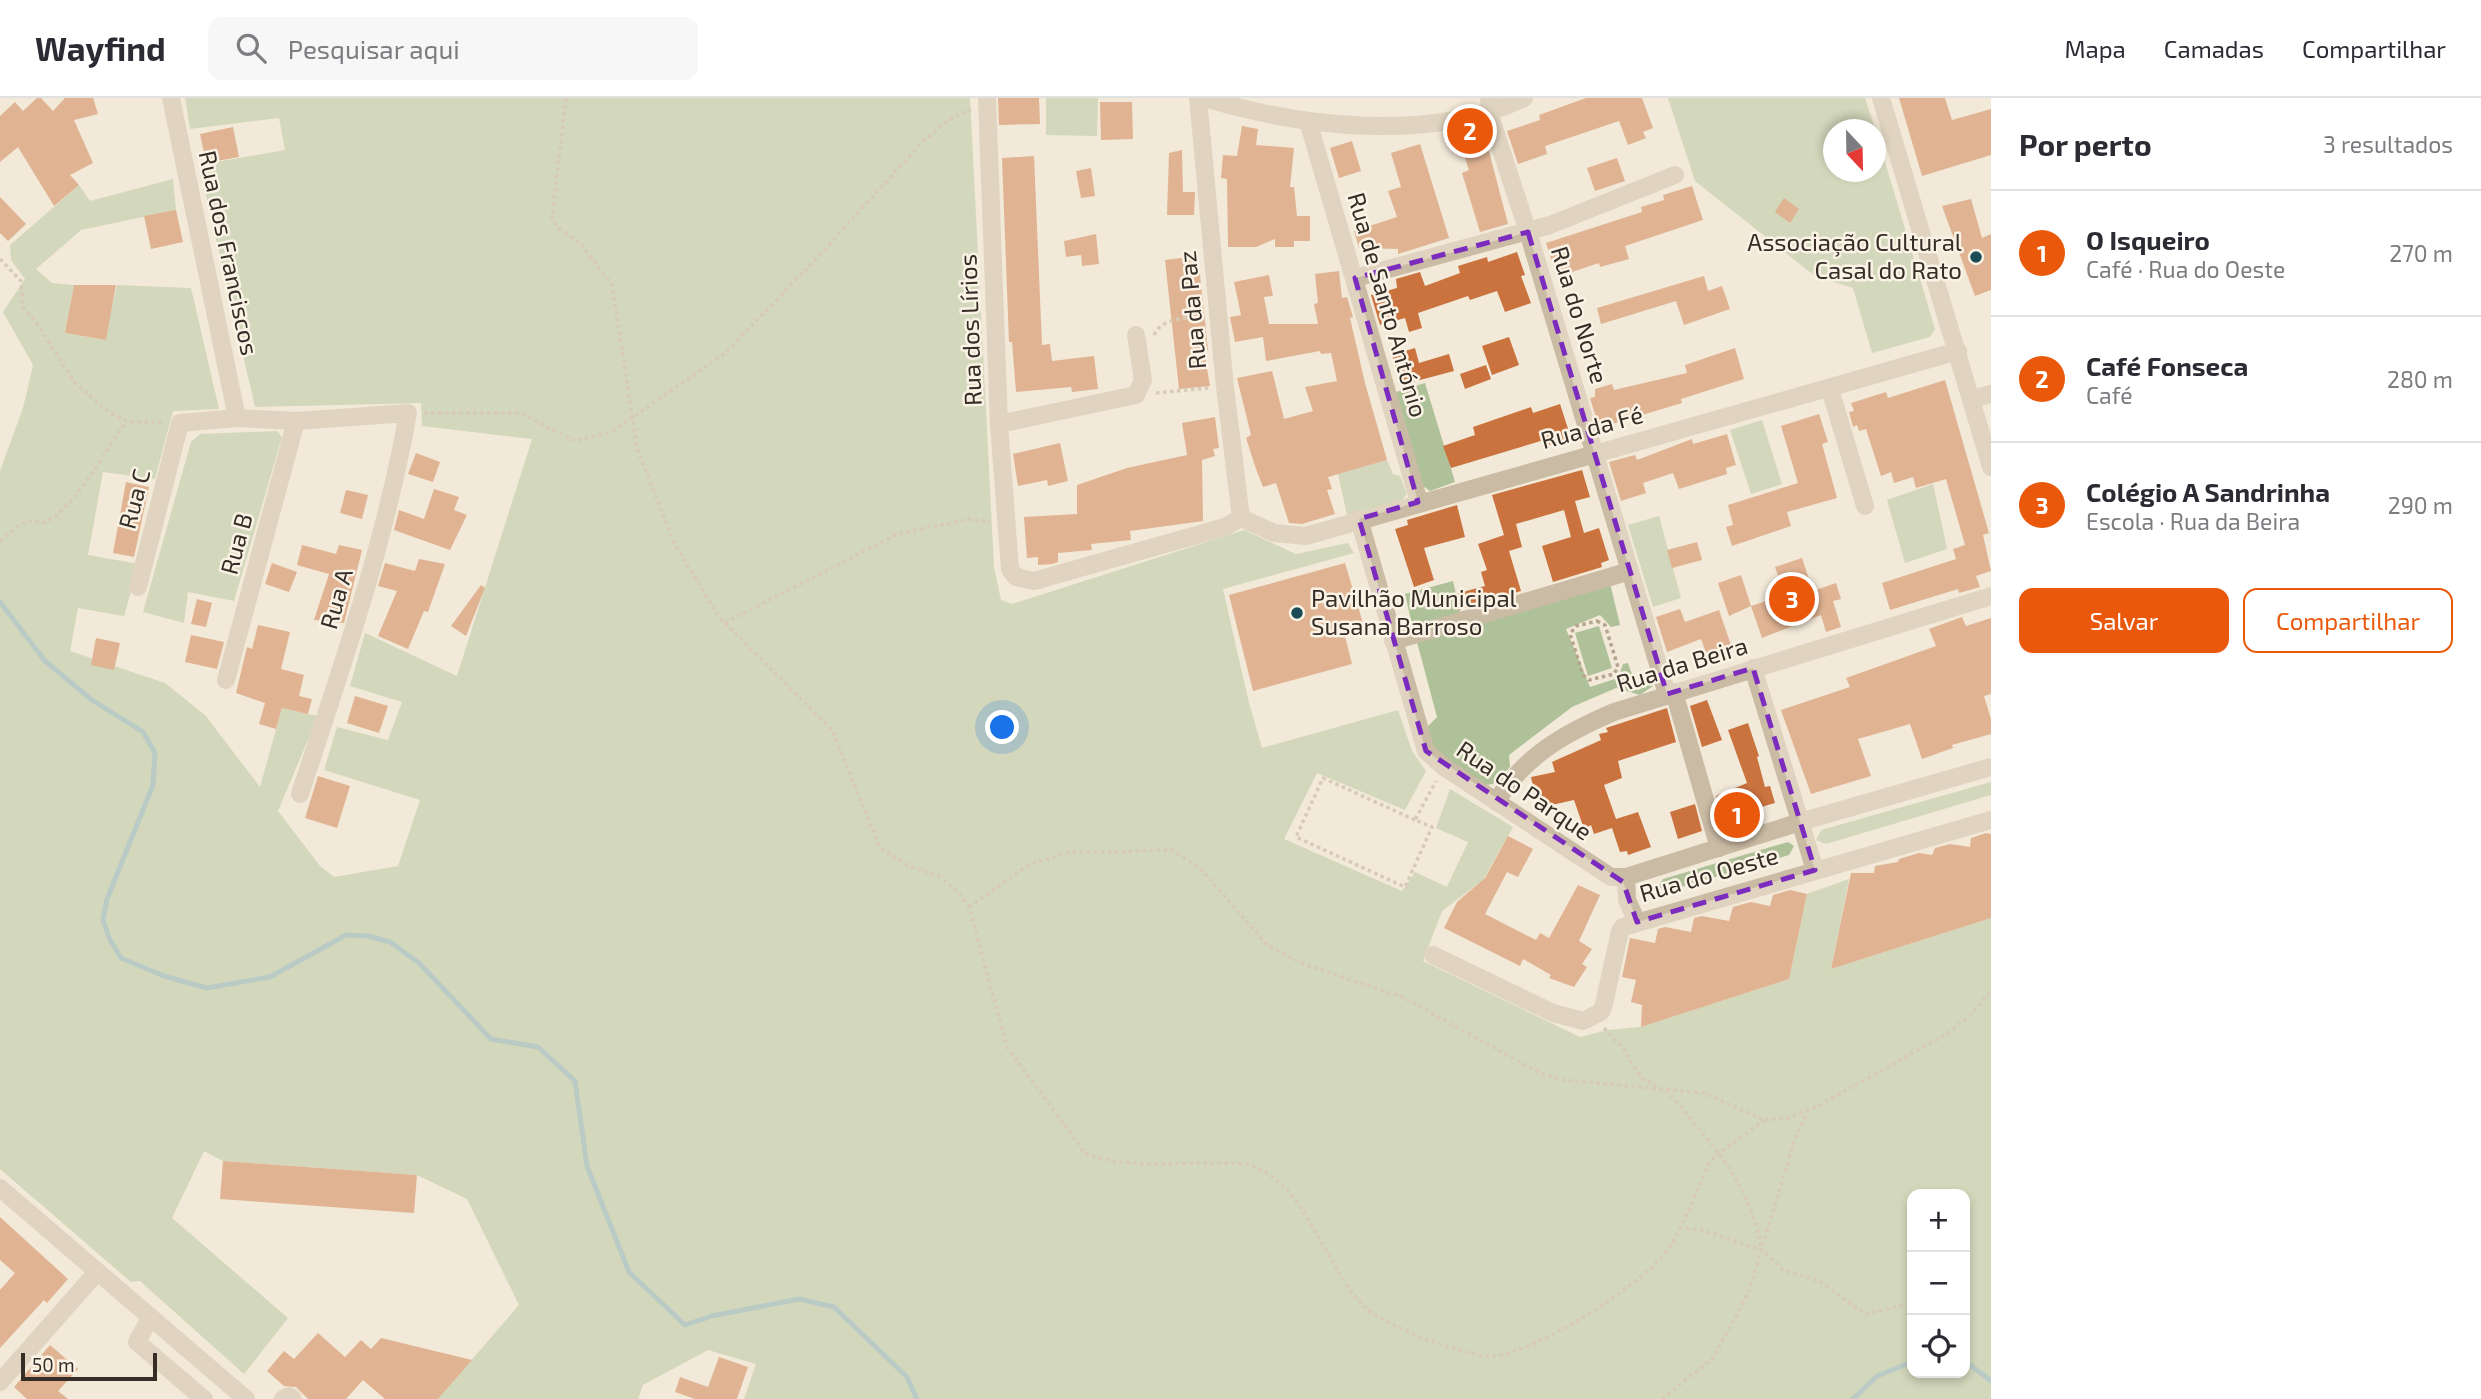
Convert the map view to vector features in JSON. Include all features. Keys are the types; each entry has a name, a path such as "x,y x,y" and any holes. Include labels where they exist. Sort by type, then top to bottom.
{"street":[{"name":"Rua dos Franciscos","path":"171,98 237,418"},
{"name":"Rua da Paz","path":"1198,98 1225,387 1241,518"},
{"path":"1204,98 1254,113 1308,121 1402,125 1524,98"},
{"path":"1881,98 1991,467"},
{"name":"Rua dos Lírios","path":"987,102 1004,526 1007,560 1016,577 1034,581 1225,527 1241,518"},
{"name":"Rua do Norte","path":"1489,105 1630,571 1719,848"},
{"name":"Rua de Santo António","path":"1308,121 1419,502"},
{"path":"1355,278 1528,232 1675,175"},
{"path":"999,424 1136,395 1143,380 1136,335"},
{"name":"Rua da Fé","path":"1241,518 1274,533 1299,537 1958,351"},
{"path":"1830,389 1865,506"},
{"path":"1972,399 1991,394"},
{"path":"180,424 237,418 296,421 408,413"},
{"name":"Rua A","path":"299,794 354,631 398,470 408,413"},
{"name":"Rua B","path":"226,680 296,421"},
{"name":"Rua C","path":"138,587 180,424"},
{"name":"Rua do Parque","path":"1359,519 1426,751 1444,767 1605,874 1615,879 1626,877"},
{"path":"1393,641 1630,571"},
{"name":"Rua da Beira","path":"1496,802 1523,766 1558,739 1614,712 1991,596"},
{"path":"1753,668 1800,822"},
{"name":"Rua do Oeste","path":"1991,768 1800,822 1626,877 1627,900 1637,922 1991,820"},
{"name":"Rua do Oeste","path":"1800,822 1815,870"},
{"path":"1433,955 1564,1017 1583,1021 1595,1015 1604,1004 1620,931 1637,922"},
{"path":"2,1193 246,1399"},
{"path":"0,1382 97,1272"},
{"path":"150,1318 137,1342 204,1399"},
{"path":"283,1399 289,1396 293,1399"}],"path":[{"path":"566,98 552,218 558,228 581,244 612,285 637,448 675,545 726,623 832,731 880,848 911,867 938,876 957,891 969,907 1006,1048 1085,1153 1098,1159 1236,1163 1257,1168 1290,1195 1350,1288 1368,1310 1452,1350 1470,1355 1496,1356 1533,1346 1622,1292 1657,1262 1671,1246 1709,1164 1720,1152 1765,1120"},
{"path":"408,413 520,413 575,440 602,435 632,418 723,354 817,258 922,142 935,133 942,122 987,102"},
{"path":"0,259 21,281 23,307 41,329 75,383 106,410 126,421 180,424"},
{"path":"1168,321 1218,314"},
{"path":"1136,395 1225,387"},
{"path":"0,541 20,522 35,520 44,523 52,520 72,498 126,421"},
{"path":"726,623 897,534 970,519 1004,526"},
{"path":"1597,621 1605,625 1618,667 1614,674 1589,680 1583,676 1570,634 1576,626 1597,621"},
{"path":"1415,820 1444,767"},
{"path":"1323,778 1415,820 1432,827 1433,831 1405,887 1296,837 1323,778"},
{"path":"1595,1015 1624,1050 1642,1079 1665,1089 1720,1152 1755,1212 1762,1250"},
{"path":"1662,1399 1713,1359 1741,1310 1794,1142 1807,1111"},
{"path":"1679,1228 1701,1230 1762,1250 1783,1270 1819,1281 1865,1314 1907,1304"}],"highlighted area":[{"path":"1528,232 1667,694 1753,668 1815,870 1637,922 1623,882 1426,751 1359,519 1418,502 1355,278"}],"green space":[{"path":"185,98 970,98 994,567 1001,600 1012,604 1244,530 1296,554 1348,543 1354,553 1223,589 1262,748 1398,710 1412,751 1426,771 1405,810 1317,773 1284,839 1402,891 1415,872 1447,887 1468,842 1436,828 1450,789 1513,827 1483,880 1442,911 1423,961 1580,1037 1607,1030 1641,1027 1789,979 1807,894 1849,879 1831,969 1991,918 1991,1399 744,1399 756,1364 708,1350 643,1385 638,1399 438,1399 519,1305 467,1199 417,1175 223,1161 204,1151 172,1218 288,1318 244,1374 140,1281 131,1282 0,1169 0,471 23,408 33,365 3,312 25,279 11,260 10,245 79,185 90,201 173,179 176,210 81,230 36,269 52,283 74,285 65,333 105,340 117,285 191,288 219,409 173,411 155,479 103,472 88,555 139,564 124,616 78,608 70,651 165,683 205,715 260,787 282,708 318,716 278,811 320,866 334,877 398,866 420,800 324,770 337,727 388,740 402,702 350,686 365,633 457,676 532,439 422,426 421,403 255,407 199,165 285,150 279,118 190,129"},
{"path":"1046,98 1098,98 1097,136 1046,135"},
{"path":"1668,98 1865,98 1872,119 1823,119 1823,182 1886,182 1886,165 1935,329 1930,337 1872,353 1853,288 1815,276 1695,181"},
{"path":"1425,383 1455,482 1430,491 1423,486 1396,392"},
{"path":"1762,420 1782,484 1751,494 1730,430"},
{"path":"277,431 282,437 234,601 188,592 184,623 143,612 191,442 200,434"},
{"path":"1387,460 1393,474 1400,476 1407,494 1402,500 1347,515 1338,474"},
{"path":"1933,484 1947,549 1905,563 1887,500"},
{"path":"1659,516 1681,598 1653,607 1628,525"},
{"path":"1453,581 1461,616 1413,629 1405,594"},
{"path":"1610,583 1620,625 1611,627 1600,615 1566,629 1590,687 1618,678 1623,664 1628,663 1635,683 1651,679 1653,686 1640,695 1616,688 1572,707 1509,755 1510,767 1493,784 1486,785 1436,751 1425,729 1437,717 1417,642"},
{"path":"1599,626 1612,668 1588,676 1575,633"},
{"path":"1991,782 1991,795 1826,844 1816,840 1821,830"},
{"path":"1788,842 1794,846 1789,855 1667,891 1658,887 1663,879"}],"building":[{"path":"37,98 41,98 53,111 65,98 93,98 98,114 74,120 93,163 70,175 79,185 54,206 18,147 0,162 0,116 15,102 23,111"},
{"path":"998,98 1039,98 1040,124 999,125"},
{"path":"1586,98 1642,98 1653,128 1643,132 1646,138 1628,145 1619,121 1545,146 1547,154 1518,164 1507,131 1540,120 1539,115"},
{"path":"1899,98 1945,98 1952,120 1991,109 1991,155 1922,176"},
{"path":"1100,102 1132,102 1133,139 1101,140"},
{"path":"1242,126 1258,129 1256,145 1294,148 1290,187 1294,187 1297,216 1310,216 1310,241 1294,241 1294,247 1275,247 1275,239 1256,247 1228,247 1227,179 1221,178 1223,155 1237,156"},
{"path":"233,127 239,157 206,163 200,134"},
{"path":"1485,136 1508,224 1480,232 1462,173 1469,170 1460,143"},
{"path":"1352,141 1361,171 1339,178 1330,148"},
{"path":"1420,144 1449,238 1398,254 1398,249 1359,248 1354,231 1397,217 1388,191 1401,187 1391,153"},
{"path":"1182,150 1183,192 1195,192 1194,215 1167,215 1169,153"},
{"path":"1034,156 1042,345 1050,344 1052,361 1094,356 1098,389 1072,392 1071,387 1016,392 1012,342 1009,342 1002,158"},
{"path":"1617,158 1625,181 1595,191 1587,168"},
{"path":"1091,168 1095,196 1081,198 1076,171"},
{"path":"1692,186 1703,220 1625,246 1629,259 1600,267 1599,263 1557,277 1546,243 1642,212 1641,207 1664,200 1663,195"},
{"path":"0,197 26,224 8,241 0,233"},
{"path":"1784,198 1799,209 1790,223 1775,212"},
{"path":"1971,199 1982,238 1991,234 1991,290 1975,296 1942,206"},
{"path":"176,210 183,242 151,249 144,216"},
{"path":"1096,234 1099,264 1082,266 1081,255 1066,257 1064,241"},
{"path":"1517,252 1525,275 1521,276 1531,303 1505,312 1497,291 1470,300 1468,296 1418,313 1422,328 1409,332 1405,318 1380,325 1371,295 1397,288 1396,279 1420,272 1425,286 1460,273 1458,266 1487,257 1488,262"},
{"path":"1198,256 1208,350 1204,351 1210,386 1179,389 1165,260"},
{"path":"1339,271 1342,298 1347,297 1353,317 1350,318 1365,383 1387,460 1328,477 1332,489 1327,490 1335,514 1302,524 1289,523 1276,483 1263,487 1256,469 1246,438 1251,435 1237,378 1272,371 1284,419 1313,411 1305,387 1337,381 1331,353 1321,354 1320,351 1266,361 1263,337 1235,342 1230,317 1241,315 1234,282 1269,275 1273,296 1264,297 1269,324 1318,324 1314,304 1318,303 1315,274"},
{"path":"1704,276 1708,291 1722,286 1730,309 1684,325 1676,301 1601,324 1597,308"},
{"path":"74,285 116,285 106,340 65,333"},
{"path":"1509,337 1519,365 1492,375 1482,346"},
{"path":"1415,348 1419,363 1449,354 1454,371 1401,385 1392,355"},
{"path":"1735,348 1744,379 1681,399 1682,403 1599,428 1590,398 1595,397 1595,389 1612,384 1614,390 1687,373 1685,365"},
{"path":"1486,365 1491,379 1465,389 1460,374"},
{"path":"1945,380 1989,533 1983,535 1991,571 1976,576 1980,587 1959,593 1958,589 1890,610 1882,583 1956,559 1953,549 1965,545 1946,479 1916,488 1913,477 1894,483 1891,472 1881,476 1866,429 1859,431 1857,425 1853,427 1849,412 1854,411 1851,403 1886,392 1888,398"},
{"path":"1560,404 1571,438 1546,446 1544,440 1451,468 1443,446 1475,435 1473,427 1531,407 1533,413"},
{"path":"1819,414 1828,442 1822,444 1837,498 1787,512 1791,526 1732,546 1726,527 1733,525 1728,505 1798,483 1781,426"},
{"path":"1215,417 1219,448 1213,449 1215,456 1202,460 1203,521 1130,531 1131,540 1091,544 1092,550 1058,553 1058,562 1052,564 1038,565 1038,557 1027,558 1024,517 1077,514 1077,485 1127,468 1187,455 1182,423"},
{"path":"1727,434 1736,465 1726,468 1727,474 1679,489 1673,473 1643,483 1646,493 1621,501 1609,462 1635,455 1637,460 1692,439 1693,444"},
{"path":"1060,443 1068,481 1048,486 1047,480 1018,486 1013,454"},
{"path":"416,453 440,462 433,482 408,474"},
{"path":"1582,470 1590,497 1575,501 1584,533 1599,528 1609,560 1601,563 1602,567 1553,582 1542,546 1571,537 1564,510 1516,524 1522,547 1509,551 1521,591 1459,610 1455,594 1485,586 1481,572 1487,570 1478,544 1504,535 1492,495"},
{"path":"126,482 149,487 134,557 113,553"},
{"path":"434,489 459,497 454,510 467,515 450,550 394,530 399,510 424,519"},
{"path":"346,490 368,495 362,519 340,513"},
{"path":"1457,505 1465,537 1424,548 1434,580 1414,587 1395,529 1408,525 1407,520"},
{"path":"1697,542 1702,560 1672,568 1667,550"},
{"path":"302,545 336,554 339,545 362,550 344,623 314,620 329,574 297,565"},
{"path":"1802,558 1813,591 1836,583 1841,599 1833,601 1841,627 1826,632 1821,615 1762,638 1751,606 1785,595 1775,567"},
{"path":"419,559 445,564 428,612 424,611 408,649 378,636 397,591 378,586 385,563 415,571"},
{"path":"272,563 297,572 289,592 265,584"},
{"name":"Pavilhão Municipal Susana Barroso","path":"1345,563 1365,630 1345,636 1352,664 1253,691 1229,595"},
{"path":"1741,575 1751,606 1729,616 1718,583"},
{"path":"481,585 485,588 466,636 451,626"},
{"path":"197,599 212,603 206,627 191,624"},
{"path":"1680,609 1685,622 1719,610 1731,645 1706,653 1701,639 1667,652 1656,617"},
{"path":"1962,617 1966,626 1991,618 1991,694 1984,696 1991,719 1991,734 1952,745 1953,748 1922,759 1910,724 1858,739 1871,776 1811,794 1781,710 1850,687 1846,678 1936,646 1929,629"},
{"path":"258,625 290,632 281,669 304,675 299,696 312,699 308,714 282,708 276,729 259,724 265,703 236,693 247,647 252,649"},
{"path":"191,635 224,642 217,669 185,662"},
{"path":"96,638 120,643 114,670 91,665"},
{"path":"355,696 388,706 379,733 347,723"},
{"path":"1707,700 1722,740 1702,747 1690,706"},
{"path":"1667,708 1676,742 1618,761 1622,778 1604,785 1616,819 1638,812 1651,847 1628,855 1627,851 1620,852 1612,828 1594,834 1591,825 1584,829 1574,800 1538,808 1531,777 1555,772 1552,762 1601,740 1599,734 1608,732 1606,728"},
{"path":"1748,723 1759,756 1757,757 1765,787 1770,786 1775,803 1744,812 1746,816 1724,823 1716,796 1747,783 1728,730"},
{"path":"318,776 350,786 337,828 305,818"},
{"path":"1695,804 1702,831 1678,839 1670,812"},
{"path":"1991,834 1991,918 1831,969 1851,873 1874,873 1875,866 1898,862 1899,859 1919,853 1932,855 1935,848 1950,844 1970,847 1971,838"},
{"path":"1508,836 1533,849 1518,877 1507,872 1485,914 1536,940 1540,933 1549,938 1578,885 1600,895 1579,941 1592,949 1582,964 1587,967 1574,987 1549,978 1551,975 1523,959 1520,966 1444,928 1457,902 1485,878"},
{"path":"1790,890 1807,894 1789,979 1641,1027 1642,1005 1631,1002 1636,980 1622,977 1630,938 1655,943 1658,929 1665,927 1691,932 1694,918 1702,916 1729,921 1733,907 1751,902 1770,906 1773,895"},
{"path":"223,1161 417,1175 414,1213 220,1199"},
{"path":"0,1217 68,1279 47,1303 44,1300 0,1348 0,1290 15,1273 0,1260"},
{"path":"318,1333 345,1357 361,1340 371,1349 381,1338 472,1360 438,1399 385,1399 363,1380 346,1399 308,1399 296,1387 284,1386 267,1371 284,1351 294,1359"},
{"path":"50,1345 78,1369 58,1391 68,1399 27,1399 14,1387"},
{"path":"719,1357 748,1367 737,1399 695,1399 675,1392 680,1377 708,1387"}],"waterway":[{"path":"0,602 45,661 92,700 143,732 155,753 153,785 107,899 103,920 110,940 121,958 164,976 207,988 270,977 346,935 368,936 390,942 419,963 491,1039 538,1047 575,1081 587,1166 629,1272 685,1325 712,1316 799,1299 834,1307 907,1377 917,1399"},
{"path":"1853,1399 1877,1376 1907,1364"},
{"path":"1970,1365 1991,1381"}],"place":[{"name":"Café Fonseca","path":"1470,131"},
{"name":"Associação Cultural Casal do Rato","path":"1976,257"},
{"name":"Colégio A Sandrinha","path":"1792,599"},
{"name":"Pavilhão Municipal Susana Barroso","path":"1297,613"},
{"name":"O Isqueiro","path":"1737,815"}]}
